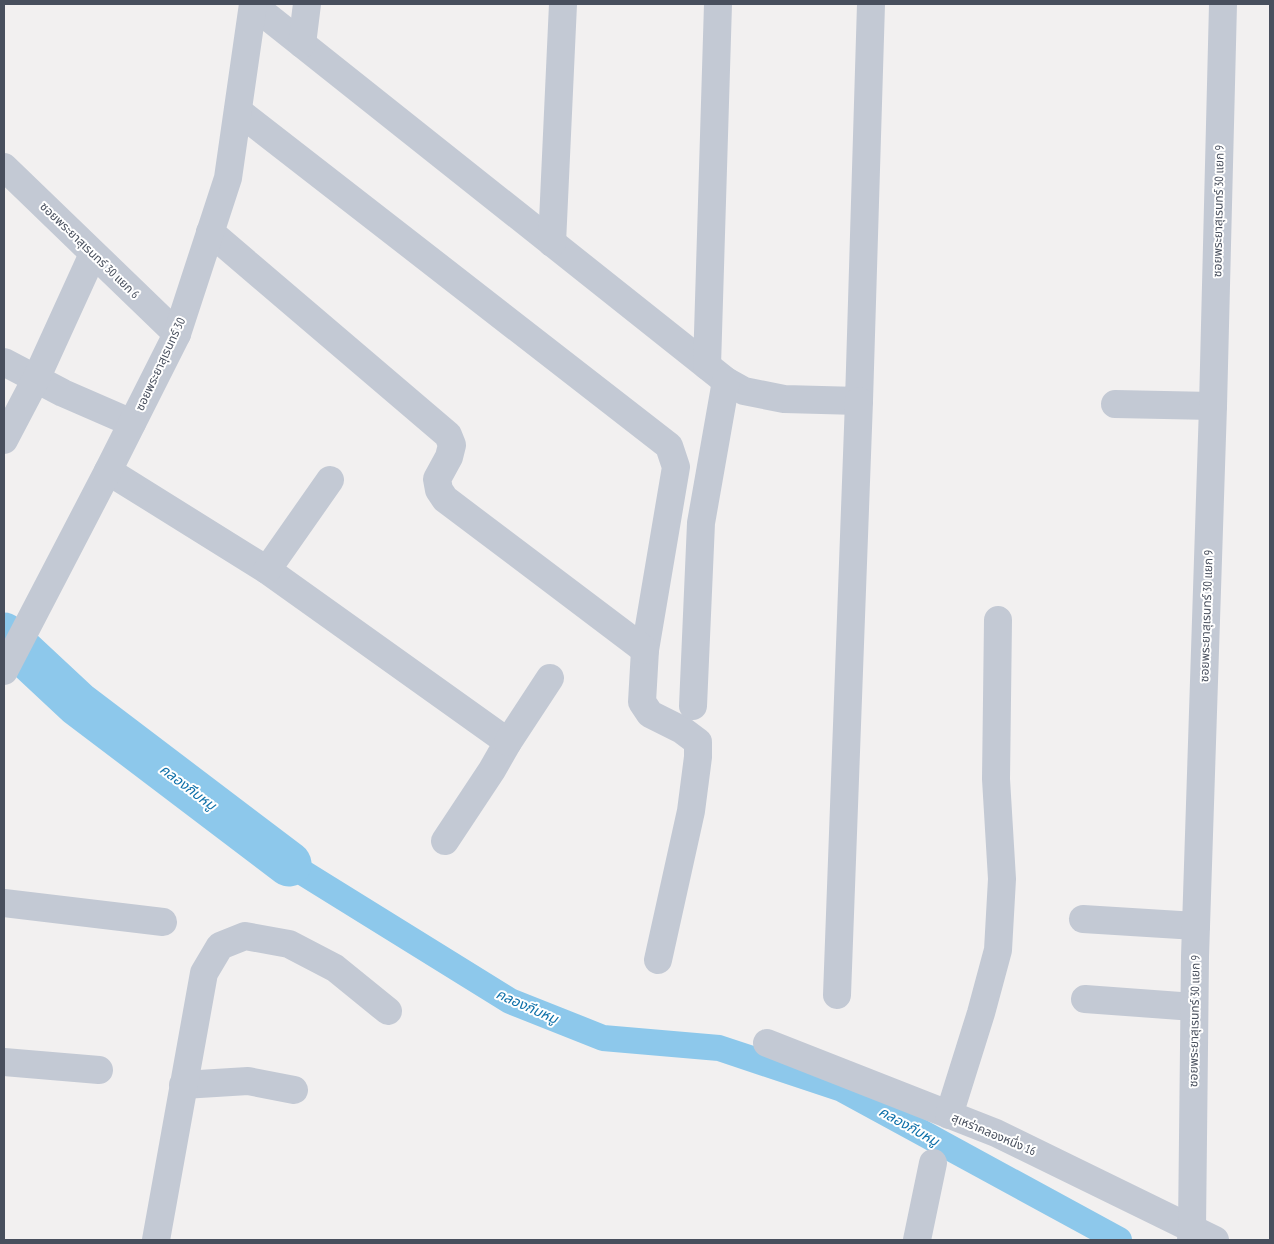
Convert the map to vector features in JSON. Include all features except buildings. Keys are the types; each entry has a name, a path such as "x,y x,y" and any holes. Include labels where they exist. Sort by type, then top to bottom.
{"street":[{"path":"302,44 307,4"},
{"path":"552,243 563,4"},
{"path":"692,706 702,523 717,374 718,4"},
{"path":"837,996 859,401 871,4"},
{"name":"ซอยพระยาสุเรนทร์ 30 แยก 9","path":"1197,1237 1194,1007 1213,406 1223,4"},
{"path":"253,5 717,374 744,391 784,399 859,401"},
{"name":"ซอยพระยาสุเรนทร์ 30","path":"4,671 132,424 176,334 228,178 253,5"},
{"path":"238,111 669,446 676,467 645,650 642,702 650,714 682,730 698,742 698,757 691,811 658,960"},
{"name":"ซอยพระยาสุเรนทร์ 30 แยก 6","path":"4,167 176,334"},
{"path":"210,232 448,435 452,444 449,457 437,479 439,490 445,499 645,650"},
{"path":"4,440 36,379 94,254"},
{"path":"4,362 63,393 132,424"},
{"path":"1115,404 1213,406"},
{"path":"108,471 267,570 508,742"},
{"path":"267,570 330,480"},
{"path":"949,1115 981,1013 998,950 1002,879 996,779 998,620"},
{"path":"445,841 550,678"},
{"path":"4,903 163,922"},
{"path":"1083,919 1196,926"},
{"path":"156,1240 204,973 220,946 245,936 289,944 335,968 388,1011"},
{"path":"1086,999 1194,1007"},
{"name":"สุเหร่าคลองหนึ่ง 16","path":"767,1043 996,1133 1197,1237"},
{"path":"4,1062 99,1070"},
{"path":"183,1086 248,1081 294,1090"},
{"path":"917,1240 933,1163"}],"waterway":[{"name":"คลองกีบหมู","path":"4,635 78,704 289,864"},
{"name":"คลองกีบหมู","path":"289,864 510,1001 603,1038 719,1048 842,1089 1119,1240"}]}
